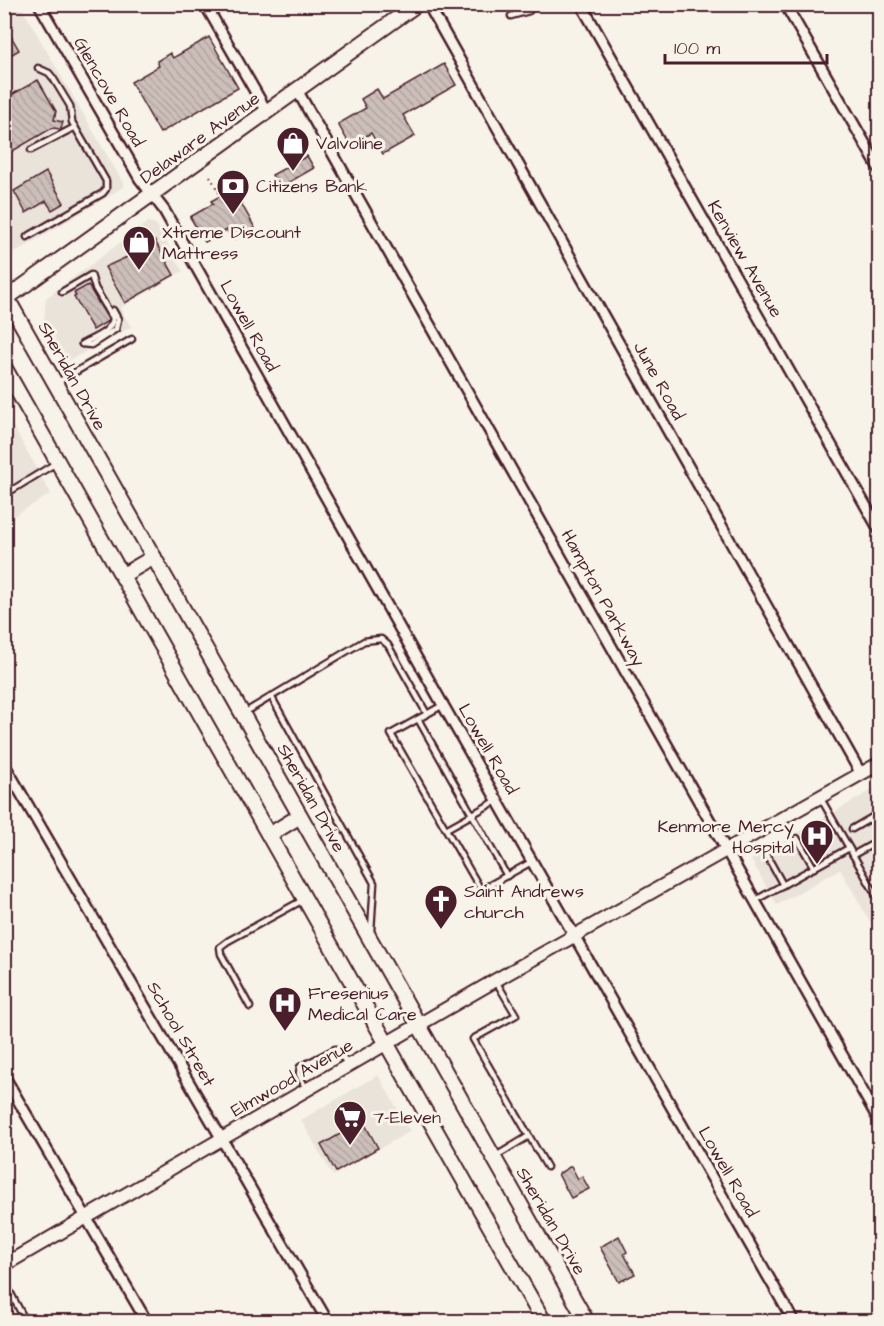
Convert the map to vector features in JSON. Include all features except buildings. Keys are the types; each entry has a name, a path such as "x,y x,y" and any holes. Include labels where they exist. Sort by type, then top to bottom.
{"main road":[{"name":"Delaware Avenue","path":"5,297 417,4"},
{"name":"Sheridan Drive","path":"5,297 371,940 493,1157 580,1319"},
{"path":"4,367 544,1322"},
{"path":"123,575 154,557"},
{"path":"269,835 300,816"}],"street":[{"name":"Glencove Road","path":"39,4 140,179 152,194"},
{"path":"205,4 267,112"},
{"name":"June Road","path":"428,4 861,774"},
{"name":"Kenview Avenue","path":"581,4 879,531"},
{"path":"785,4 879,171"},
{"name":"Hampton Parkway","path":"297,90 879,1122"},
{"name":"Lowell Road","path":"152,194 164,210 795,1322"},
{"name":"Elmwood Avenue","path":"4,1265 306,1089 879,763"},
{"name":"School Street","path":"4,764 328,1322"},
{"path":"4,1076 147,1322"}],"lane":[{"path":"512,16 526,7"},
{"path":"27,237 106,189 106,181 72,122 70,106 49,73 38,68"},
{"path":"31,150 75,128"},
{"path":"62,292 91,275 95,288 113,318 109,328 82,344 91,345 113,333 118,325 118,319 113,310"},
{"path":"56,383 132,339"},
{"path":"4,495 58,462"},
{"path":"243,714 364,641 381,639 388,645 427,714"},
{"path":"271,696 374,883 371,940"},
{"path":"443,705 391,734 481,890 533,861"},
{"path":"418,719 507,876"},
{"path":"820,797 879,903"},
{"path":"446,829 498,800"},
{"path":"852,829 879,813"},
{"path":"870,818 879,835"},
{"path":"797,838 814,868"},
{"path":"853,855 879,840"},
{"path":"754,901 849,848"},
{"path":"767,856 783,885"},
{"path":"250,1007 221,954 220,947 306,899"},
{"path":"496,981 516,1015 473,1039 547,1167"},
{"path":"306,1089 299,1074 300,1067 335,1049 349,1065"},
{"path":"493,1157 529,1136"},
{"path":"4,1290 8,1288 26,1322"}],"path":[{"path":"210,176 221,196"},
{"path":"218,191 230,184"}],"shaded area":[{"path":"4,5 20,5 125,186 15,253 4,235"},
{"path":"148,222 156,224 183,271 120,308 131,327 68,361 44,320 46,298"},
{"path":"4,410 51,494 5,521 4,521"},
{"name":"Kenmore Mercy Hospital","path":"879,786 879,938 840,869 777,905 751,860"},
{"path":"378,1075 410,1131 333,1176 301,1120"}],"place":[{"name":"Valvoline","path":"293,172"},
{"name":"Citizens Bank","path":"233,215"},
{"name":"Xtreme Discount Mattress","path":"139,271"},
{"name":"Kenmore Mercy Hospital","path":"817,865"},
{"name":"Saint Andrews church","path":"441,930"},
{"name":"Fresenius Medical Care","path":"285,1032"},
{"name":"7-Eleven","path":"350,1146"}]}
